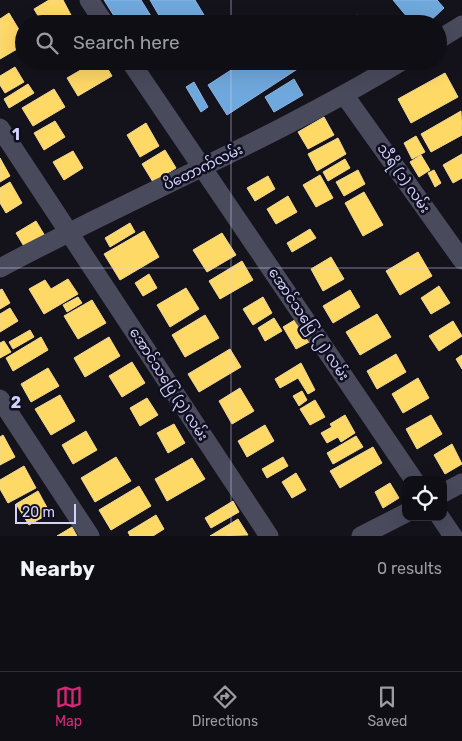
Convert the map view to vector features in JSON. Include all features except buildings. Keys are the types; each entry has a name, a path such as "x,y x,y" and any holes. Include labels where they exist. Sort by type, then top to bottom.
{"street":[{"path":"89,0 99,15"},
{"path":"447,34 462,25"},
{"name":"အောင်သပြေ (၂) လမ်း","path":"136,70 411,476"},
{"name":"ပိတောက်လမ်း","path":"0,268 345,96 387,70"},
{"name":"သီရိ (၁) လမ်း","path":"345,96 462,260"},
{"name":"အောင်သပြေ (၃) လမ်း","path":"0,128 269,536"},
{"path":"0,400 90,536"},
{"path":"447,491 462,483"},
{"path":"361,536 402,515"},
{"path":"443,521 452,536"}]}
